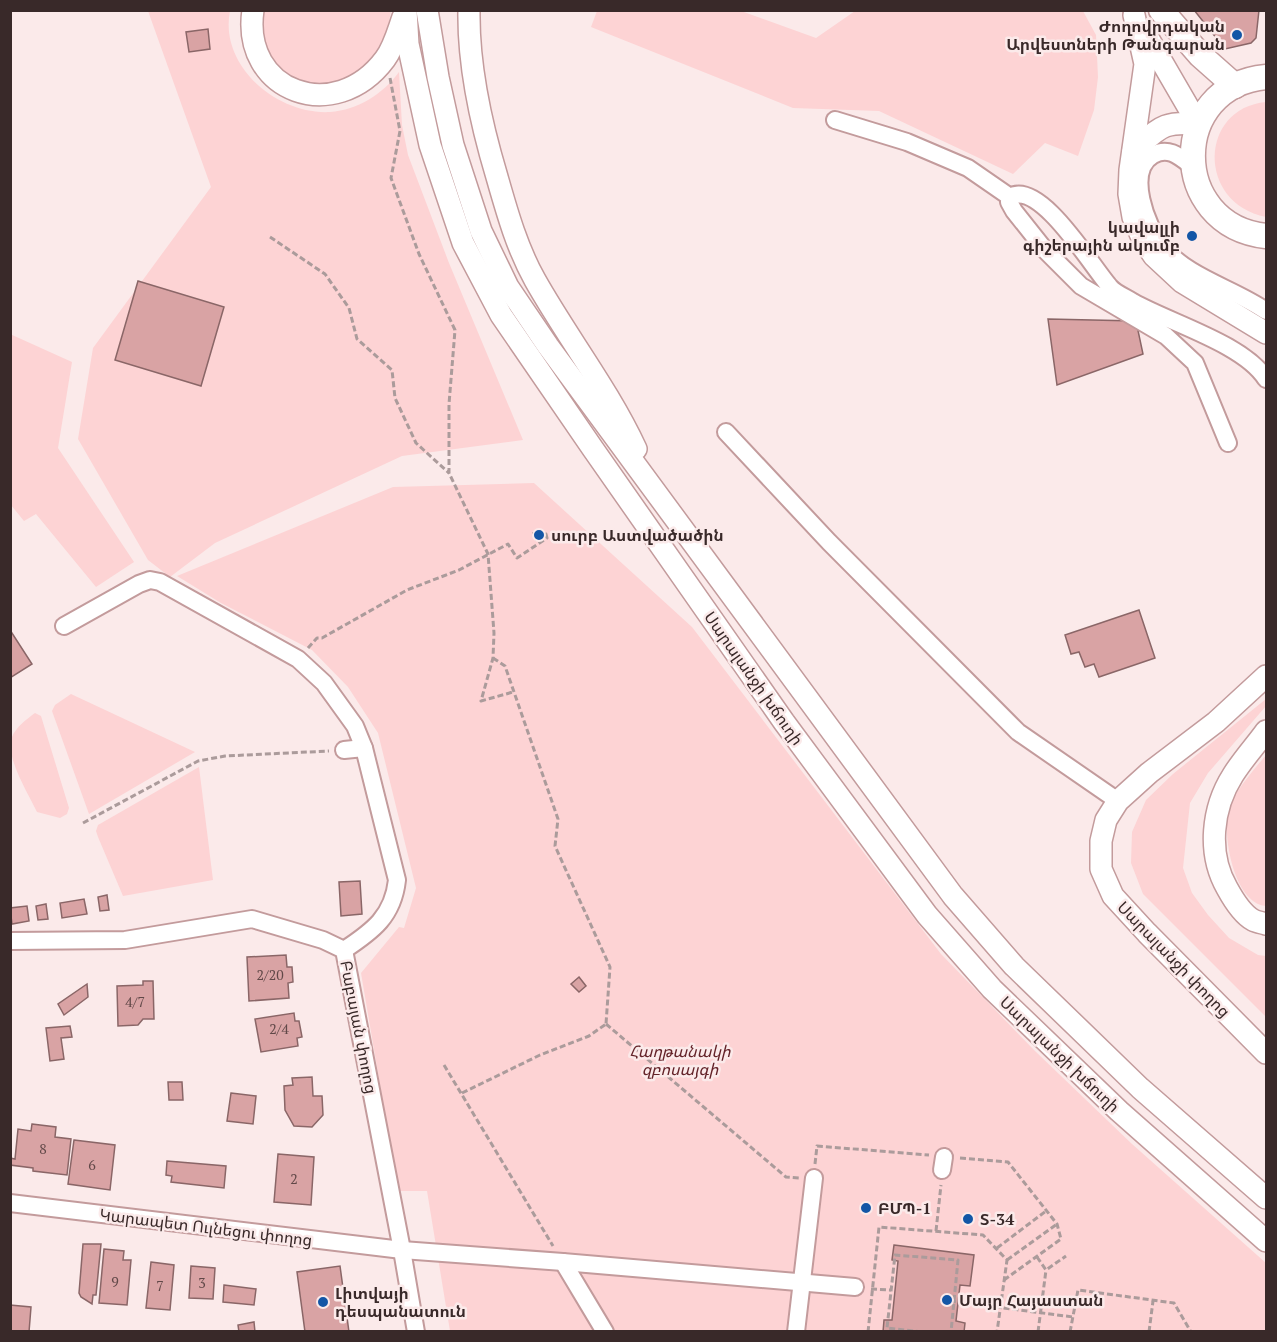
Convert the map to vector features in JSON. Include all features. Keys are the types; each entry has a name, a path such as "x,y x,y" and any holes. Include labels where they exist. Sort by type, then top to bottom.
{"highway":[{"path":"1170,14 1200,55 1235,86"},
{"path":"1266,77 1235,86 1224,93 1198,124 1193,144 1195,178 1204,199 1219,216 1237,229 1266,236"}],"main road":[{"path":"253,10 251,23 253,38 259,56 268,71 283,84 304,95 321,96 346,90 375,71 390,51 406,10"},
{"name":"Սարալանջի խճուղի","path":"406,10 408,44 430,145 463,243 501,315 599,459 784,722 927,915 992,988 1119,1111 1266,1241"},
{"name":"Սարալանջի խճուղի","path":"427,10 453,146 481,231 508,287 548,346 946,887 1014,966 1140,1088 1266,1198"},
{"path":"469,10 469,28 479,107 513,231 534,278 622,421 654,488"},
{"path":"1132,13 1198,124"},
{"path":"1132,13 1145,64 1129,194 1133,217 1143,240 1154,256 1182,282 1266,333"},
{"path":"1133,152 1163,126 1179,122 1198,124"},
{"name":"Սարալանջի փողոց","path":"1266,676 1216,722 1149,773 1118,801 1106,820 1101,841 1101,869 1113,896 1266,1053"},
{"path":"1266,730 1232,776 1215,819 1214,843 1217,863 1234,901 1253,920 1266,924"}],"street":[{"path":"835,120 907,142 968,168 1010,197"},
{"path":"1193,167 1173,152 1164,150 1143,163 1141,198 1145,216 1152,231 1174,260 1266,311"},
{"path":"1010,197 1016,194 1030,195 1047,207 1111,289 1228,348 1260,369 1266,380"},
{"path":"1010,197 1009,202 1014,212 1045,250 1081,286 1166,336 1195,363 1228,443"},
{"path":"726,432 829,542 1018,732 1118,801"},
{"path":"64,626 139,584 150,580 160,582 298,659 324,683 355,726 364,748 397,880 395,896 376,927 371,933 344,950"},
{"path":"344,750 364,748"},
{"name":"Բաբայան փողոց","path":"10,941 125,940 252,919 323,940 344,950 416,1332"},
{"path":"796,1332 814,1178"},
{"name":"Կարապետ Ուլնեցու փողոց","path":"10,1203 402,1250 865,1288"},
{"path":"563,1262 605,1332"}],"path":[{"path":"408,44 390,78 400,131 391,178 419,254 455,330 450,404 449,473"},
{"path":"270,237 325,274 349,308 357,339 392,370 395,398 416,442 449,473 488,554 494,658 481,701 513,692"},
{"path":"298,659 317,638 322,638 407,590 459,570 508,544 517,558 547,538 543,533"},
{"path":"494,658 504,666 558,819 555,846 610,967 606,1024"},
{"path":"83,823 198,761 225,756 344,750"},
{"path":"461,1094 540,1055 589,1036 606,1024"},
{"path":"606,1024 786,1177 814,1178"},
{"path":"444,1065 563,1262"},
{"path":"936,1231 943,1169"},
{"path":"997,1248 1046,1211"},
{"path":"997,1332 1000,1307 1004,1280 1007,1260 1057,1224 1061,1239 1004,1280"},
{"path":"868,1332 865,1288 879,1227 983,1235 1007,1260"},
{"path":"922,1332 887,1328 895,1255 958,1260 952,1301 951,1332"},
{"path":"1046,1270 1066,1256"},
{"path":"1037,1257 1046,1270 1038,1332"},
{"path":"865,1288 891,1290"},
{"path":"1070,1332 1078,1290 1174,1303 1191,1332"},
{"path":"1149,1332 1153,1300"},
{"path":"952,1301 1073,1317"}],"green space":[{"path":"148,11 230,11 229,31 234,50 243,68 272,96 310,111 340,111 360,104 378,94 399,72 402,125 408,155 449,263 523,440 402,456 215,543 170,577 148,560 78,439 93,348 211,187"},
{"path":"261,11 391,11 385,43 361,75 323,86 293,78 271,58 260,29"},
{"path":"597,11 741,11 816,38 855,11 1083,11 1096,35 1098,77 1094,110 1078,156 1045,143 1013,174 879,111 793,108 591,27"},
{"path":"1266,102 1266,217 1243,208 1227,194 1218,176 1215,156 1218,137 1228,121 1244,108"},
{"path":"10,334 72,362 58,448 134,562 96,587 36,514 24,521 11,505"},
{"name":"Հաղթանակի զբոսայգի","path":"534,483 692,627 941,954 1035,1051 1132,1144 1266,1263 1266,1331 450,1331 427,1191 398,1191 361,973 399,927 404,928 416,888 378,733 348,687 312,650 221,603 177,576 393,487"},
{"path":"71,694 195,752 89,814 52,711 55,705"},
{"path":"1266,699 1266,706 1208,773 1190,803 1183,868 1192,893 1229,938 1258,955 1266,956 1266,1017 1143,894 1131,863 1132,832 1146,800 1173,774"},
{"path":"35,713 41,716 69,808 67,814 60,818 37,812 18,775 11,754 10,745 14,733"},
{"path":"1266,755 1266,906 1255,902 1238,881 1232,866 1227,819 1232,801"},
{"path":"199,767 213,880 123,896 98,837 96,831 98,825"}],"building":[{"path":"1194,10 1259,10 1256,38 1251,43 1225,49"},
{"path":"208,29 210,49 189,52 186,32"},
{"path":"138,281 224,307 201,386 115,360"},
{"path":"1048,319 1136,321 1143,354 1057,385"},
{"name":"սուրբ Աստվածածին","path":"541,530 545,537 536,540 533,533"},
{"path":"1139,610 1155,658 1099,677 1094,664 1085,667 1079,652 1071,654 1065,635"},
{"path":"10,630 32,664 10,678"},
{"path":"360,881 362,914 341,916 339,882"},
{"path":"107,895 109,910 100,911 98,897"},
{"path":"84,899 87,914 62,918 60,903"},
{"path":"46,904 48,919 38,920 36,906"},
{"path":"27,906 29,921 12,924 10,908"},
{"path":"286,955 287,967 292,967 293,982 288,983 289,998 249,1001 247,957"},
{"path":"579,977 586,986 579,992 571,984"},
{"path":"143,981 153,981 154,1019 143,1019 138,1025 118,1026 117,986 143,985"},
{"path":"87,984 88,997 64,1015 58,1004"},
{"path":"294,1013 295,1021 299,1021 302,1037 297,1038 298,1046 261,1052 255,1019"},
{"path":"70,1026 72,1037 61,1038 64,1059 50,1061 46,1028"},
{"path":"312,1077 313,1096 322,1096 323,1115 312,1127 294,1126 285,1110 284,1086 293,1085 292,1078"},
{"path":"168,1082 182,1082 183,1100 169,1100"},
{"path":"231,1093 256,1096 253,1124 227,1121"},
{"path":"32,1124 56,1127 55,1137 71,1139 67,1175 33,1171 33,1168 10,1165 10,1158 15,1159 18,1129 31,1131"},
{"path":"74,1140 115,1145 110,1190 68,1184"},
{"path":"278,1154 314,1157 311,1205 274,1202"},
{"path":"167,1161 226,1166 224,1188 171,1182 172,1176 166,1175"},
{"path":"83,1244 101,1244 96,1295 93,1295 92,1304 79,1293"},
{"path":"894,1245 974,1255 970,1286 960,1285 956,1321 965,1323 964,1332 883,1332 884,1320 892,1320 898,1261 892,1260"},
{"path":"104,1249 124,1251 123,1260 131,1260 127,1305 99,1303"},
{"path":"151,1262 174,1265 170,1310 146,1308"},
{"path":"191,1266 215,1268 213,1299 189,1298"},
{"name":"Լիտվայի դեսպանատուն","path":"340,1266 349,1332 305,1332 297,1272"},
{"path":"224,1285 256,1289 254,1305 223,1302"},
{"path":"10,1305 31,1307 29,1332 10,1332"},
{"path":"254,1322 255,1332 239,1332 238,1325"}],"place":[{"name":"Ժողովրդական Արվեստների Թանգարան","path":"1237,35"},
{"name":"կավալլի գիշերային ակումբ","path":"1192,236"},
{"name":"սուրբ Աստվածածին","path":"539,535"},
{"name":"ԲՄՊ-1","path":"866,1208"},
{"name":"Տ-34","path":"968,1219"},
{"name":"Մայր Հայաստան","path":"947,1300"},
{"name":"Լիտվայի դեսպանատուն","path":"323,1302"}]}
